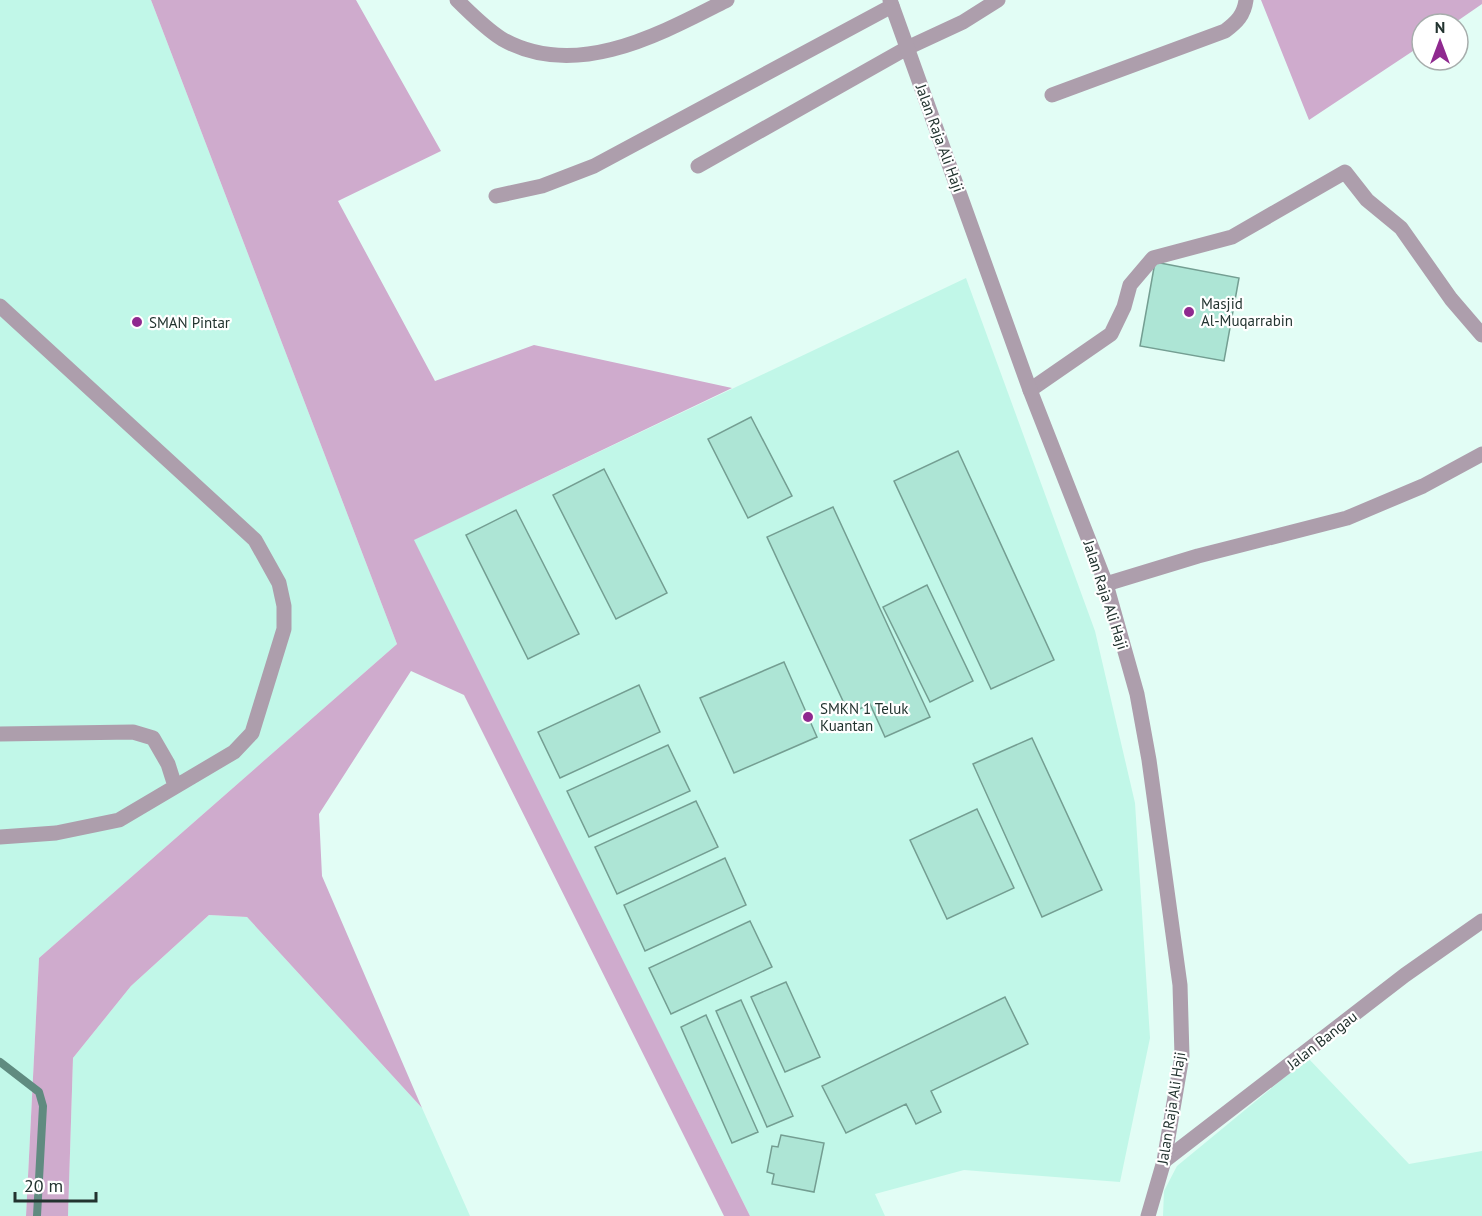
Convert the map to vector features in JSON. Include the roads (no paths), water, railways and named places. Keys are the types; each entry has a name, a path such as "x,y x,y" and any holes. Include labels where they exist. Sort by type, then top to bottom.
{"street":[{"path":"457,0 501,38 528,50 562,55 595,55 626,46 727,0"},
{"path":"698,166 907,48 963,22 998,0"},
{"path":"1052,95 1225,31 1239,20 1246,0"},
{"path":"496,196 542,186 594,166 891,3"},
{"name":"Jalan Raja Ali Haji","path":"891,3 1030,390 1106,584 1137,693 1149,760 1180,985 1182,1056 1164,1161 1148,1216"},
{"path":"1030,390 1111,334 1124,307 1130,285 1153,258 1232,237 1345,172 1367,200 1401,228 1451,300 1482,335"},
{"path":"0,306 255,540 279,583 284,606 284,629 252,733 234,752 119,820 56,833 0,837"},
{"path":"1106,584 1198,556 1347,518 1423,486 1482,454"},
{"path":"0,734 133,732 153,738 165,756 175,786"},
{"name":"Jalan Bangau","path":"1164,1161 1405,975 1482,921"}],"waterway":[{"path":"0,1062 39,1092 43,1106 37,1216"}],"place":[{"name":"Masjid Al-Muqarrabin","path":"1189,312"},
{"name":"SMAN Pintar","path":"137,322"},
{"name":"SMKN 1 Teluk Kuantan","path":"808,717"}]}
